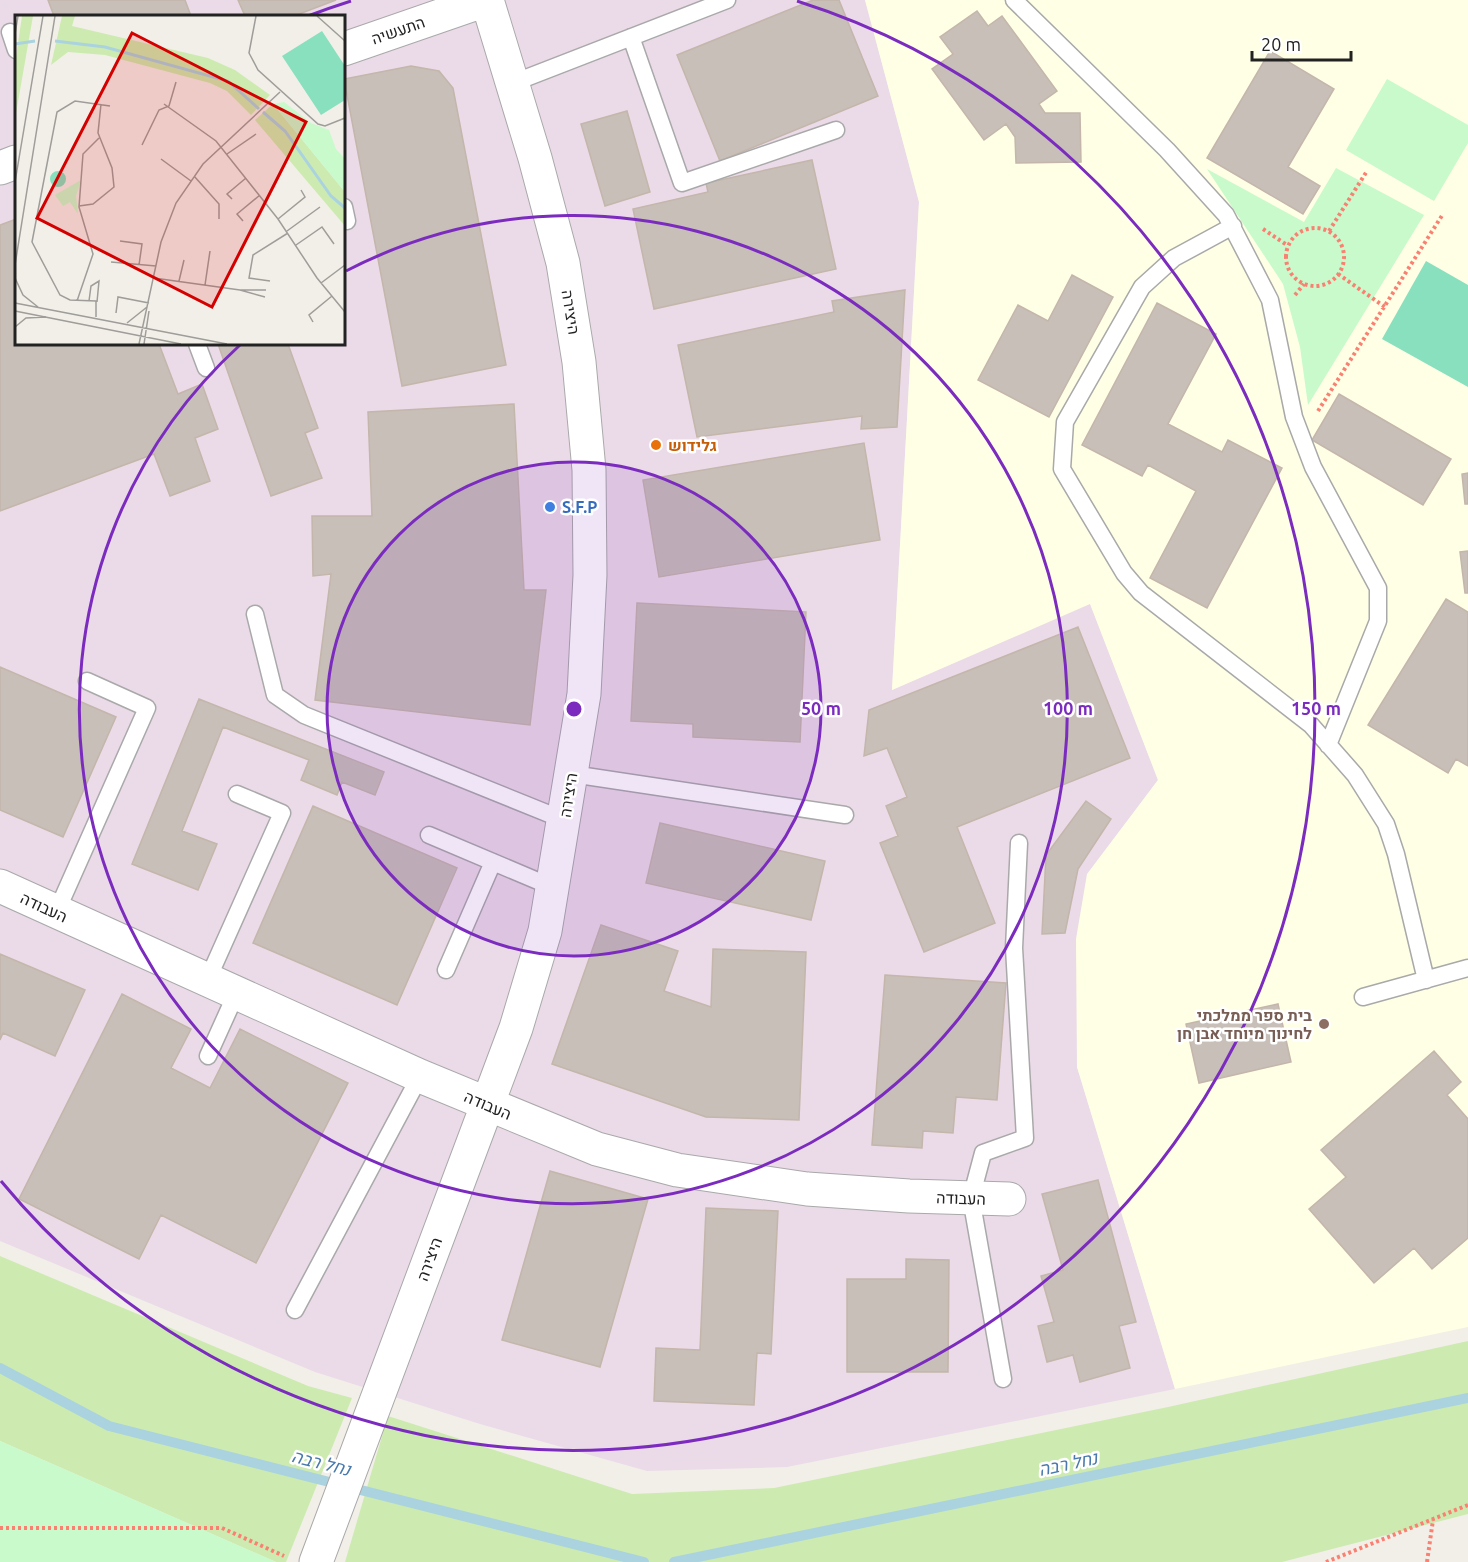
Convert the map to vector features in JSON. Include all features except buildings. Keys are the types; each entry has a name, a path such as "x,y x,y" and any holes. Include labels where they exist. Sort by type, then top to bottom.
{"street":[{"name":"התעשיה","path":"345,49 487,0"},
{"name":"היצירה","path":"301,1560 368,1425 516,1028 542,941 584,694 590,575 589,470 579,362 562,263 513,83 487,0"},
{"path":"0,168 15,162"},
{"name":"העבודה","path":"0,886 420,1076 597,1149 677,1170 807,1189 1009,1199"}],"lane":[{"path":"513,83 727,0"},
{"path":"1014,0 1207,192 1233,226 1270,300 1294,417 1313,467 1378,588 1378,621 1328,745"},
{"path":"10,32 15,47"},
{"path":"631,37 682,183 836,130"},
{"path":"1233,226 1174,258 1142,287 1065,422 1062,469 1124,573 1141,593 1311,724 1355,775 1386,824 1396,854 1426,980"},
{"path":"197,345 206,368"},
{"path":"255,614 275,695 303,715 564,820"},
{"path":"56,913 147,708 87,681"},
{"path":"572,774 845,815"},
{"path":"208,1056 222,987 282,813 237,794"},
{"path":"429,835 552,887"},
{"path":"1003,1379 971,1198 983,1153 1025,1138 1014,948 1019,843"},
{"path":"446,970 493,862"},
{"path":"1363,997 1468,968"},
{"path":"295,1310 420,1076"}],"path":[{"path":"1329,231 1367,171"},
{"path":"1302,436 1443,214"},
{"path":"1310,228 1329,231 1342,246 1342,266 1338,274 1330,281 1313,286 1296,279 1286,264 1287,245 1300,231 1310,228"},
{"path":"1338,274 1384,307"},
{"path":"1326,1562 1468,1505"},
{"path":"1427,1562 1434,1519"},
{"path":"0,1528 222,1528 301,1560"}],"shaded area":[{"path":"0,0 865,0 919,202 892,690 1090,603 1158,780 1087,875 1077,1067 1175,1389 787,1467 647,1471 480,1424 315,1372 0,1241"},
{"path":"865,0 1468,0 1468,1327 1175,1389 1077,1067 1076,939 1087,874 1158,780 1090,604 892,690 919,202"}],"green space":[{"path":"1387,79 1468,125 1468,143 1434,201 1346,150"},
{"path":"1336,168 1424,215 1308,405 1300,347 1283,284 1207,169 1304,222"},
{"path":"1426,261 1468,285 1468,387 1382,339"},
{"path":"0,1256 308,1386 352,1398 286,1562 276,1562 0,1441"},
{"path":"1468,1341 1468,1514 1282,1562 345,1562 388,1416 632,1494 774,1488 1168,1407"},
{"path":"0,1441 276,1562 0,1562"}],"waterway":[{"name":"נחל רבה","path":"0,1368 109,1426 644,1562"},
{"name":"נחל רבה","path":"674,1562 1468,1398"}],"place":[{"name":"גלידוש","path":"656,445"},
{"name":"S.F.P","path":"550,507"},
{"name":"בית ספר ממלכתי לחינוך מיוחד אבן חן","path":"1324,1024"}]}
